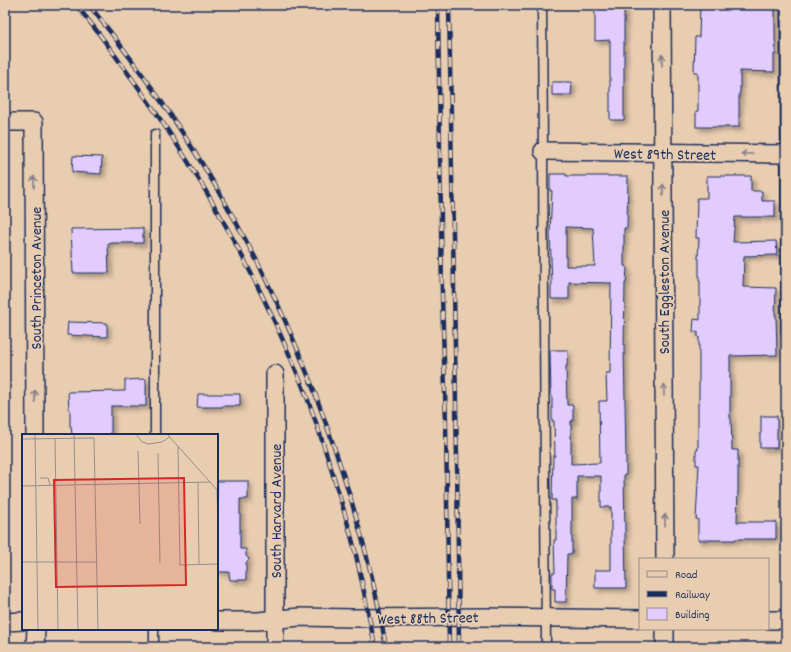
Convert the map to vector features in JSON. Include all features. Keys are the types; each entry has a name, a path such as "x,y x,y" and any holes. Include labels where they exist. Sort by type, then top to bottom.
{"street":[{"name":"South Eggleston Avenue","path":"662,5 665,558"},
{"name":"South Princeton Avenue","path":"5,122 34,122 35,434"},
{"name":"West 89th Street","path":"544,151 786,154"},
{"name":"South Harvard Avenue","path":"275,374 275,647"},
{"name":"West 88th Street","path":"218,621 258,621 300,618 483,617 639,619"},
{"path":"769,620 786,620"},
{"path":"5,622 22,621"},
{"path":"36,630 36,647"},
{"path":"665,630 665,647"}],"lane":[{"path":"542,5 546,647"},
{"path":"784,5 786,332"},
{"path":"155,434 156,134"},
{"path":"154,630 154,647"}],"building":[{"path":"595,5 624,5 624,120 610,120 610,40 595,41"},
{"path":"700,5 775,5 776,54 774,54 774,72 740,71 739,127 696,127 696,111 698,111 698,72 694,72 695,37 699,37"},
{"path":"552,82 572,82 571,95 552,95"},
{"path":"73,156 102,157 101,174 72,172"},
{"path":"550,174 566,174 566,176 628,176 627,228 624,228 624,266 627,267 625,283 624,346 626,588 595,588 595,570 611,570 611,507 601,507 601,476 577,476 577,499 572,499 572,554 567,554 566,602 555,602 555,589 552,589 552,573 555,573 554,540 556,540 556,500 552,500 553,456 555,456 554,421 552,421 550,350 568,350 566,366 567,405 573,405 573,421 571,421 571,464 600,463 599,401 607,401 606,373 610,373 611,283 569,282 569,299 551,299 552,285 550,233 552,191 550,191","holes":["566,227 593,228 595,266 566,266"]},
{"path":"707,176 751,176 751,191 762,191 762,201 775,201 775,217 735,217 733,242 776,241 777,255 744,256 743,287 776,288 775,315 777,355 730,356 730,418 732,450 738,450 737,522 776,522 776,539 698,540 698,519 696,519 699,465 696,465 696,450 698,450 699,337 698,332 693,332 694,319 700,320 700,281 698,259 699,238 696,238 697,198 707,198"},
{"path":"143,228 143,243 108,244 109,273 73,273 71,229"},
{"path":"68,322 107,323 107,337 67,335"},
{"path":"146,379 146,406 111,406 111,434 72,434 68,392 125,391 125,380"},
{"path":"198,394 240,394 240,406 197,407"},
{"path":"761,416 777,416 777,448 760,448"},
{"path":"218,481 248,481 248,499 240,499 240,549 246,549 246,556 249,559 246,563 246,580 230,580 229,572 218,572"}],"railway":[{"path":"76,5 105,42 174,139 221,217 263,297 304,391 330,465 356,555 375,647"},
{"path":"89,5 149,83 186,137 220,193 253,253 278,305 314,391 347,487 376,593 386,647"},
{"path":"438,5 449,647"},
{"path":"449,5 459,647"}]}
